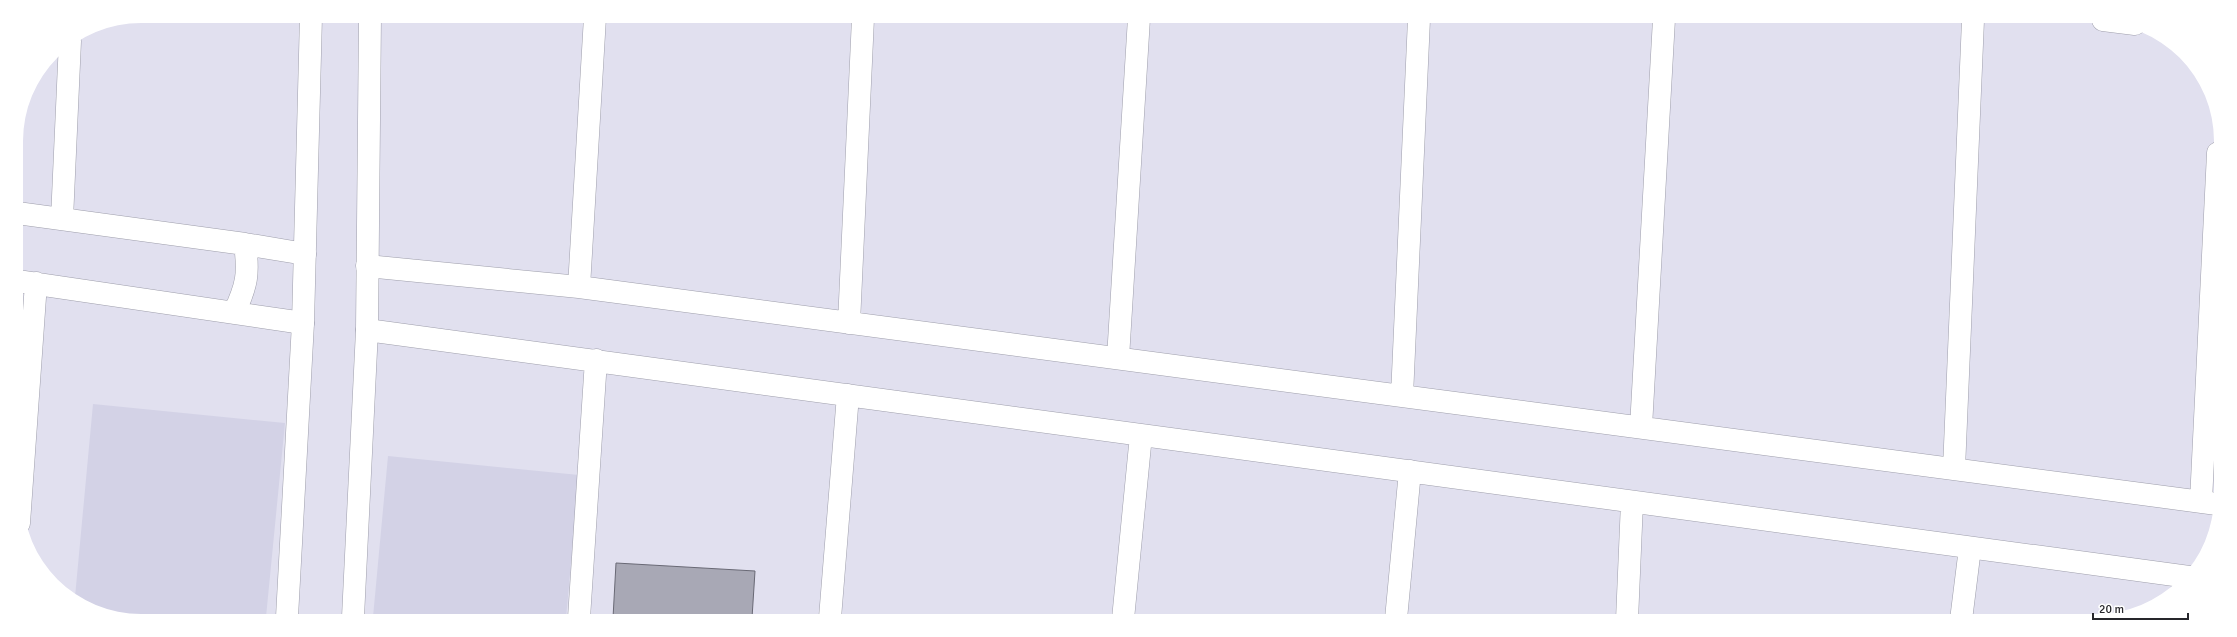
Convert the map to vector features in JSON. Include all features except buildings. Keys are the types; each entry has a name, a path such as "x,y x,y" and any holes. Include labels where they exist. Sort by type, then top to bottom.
{"street":[{"path":"287,614 306,254 311,23"},
{"path":"353,614 368,330 367,266 370,23"},
{"path":"579,287 595,23"},
{"path":"849,323 863,23"},
{"path":"1118,358 1139,23"},
{"path":"1402,396 1420,23"},
{"path":"1641,427 1664,23"},
{"path":"1954,469 1973,23"},
{"path":"62,219 70,47"},
{"path":"23,214 245,244 306,254"},
{"path":"234,313 244,292 248,270 245,244"},
{"path":"367,266 579,287 2209,502 2214,308"},
{"path":"23,385 26,282 303,323"},
{"path":"368,330 1970,548 2183,575"},
{"path":"579,614 596,360"},
{"path":"830,614 848,395"},
{"path":"1123,614 1141,435"},
{"path":"1396,614 1410,472"},
{"path":"1627,614 1632,502"},
{"path":"1962,614 1970,548"}],"shaded area":[{"path":"93,404 285,423 266,614 126,613 96,605 75,594"},
{"path":"388,456 579,475 566,614 373,614"}]}
